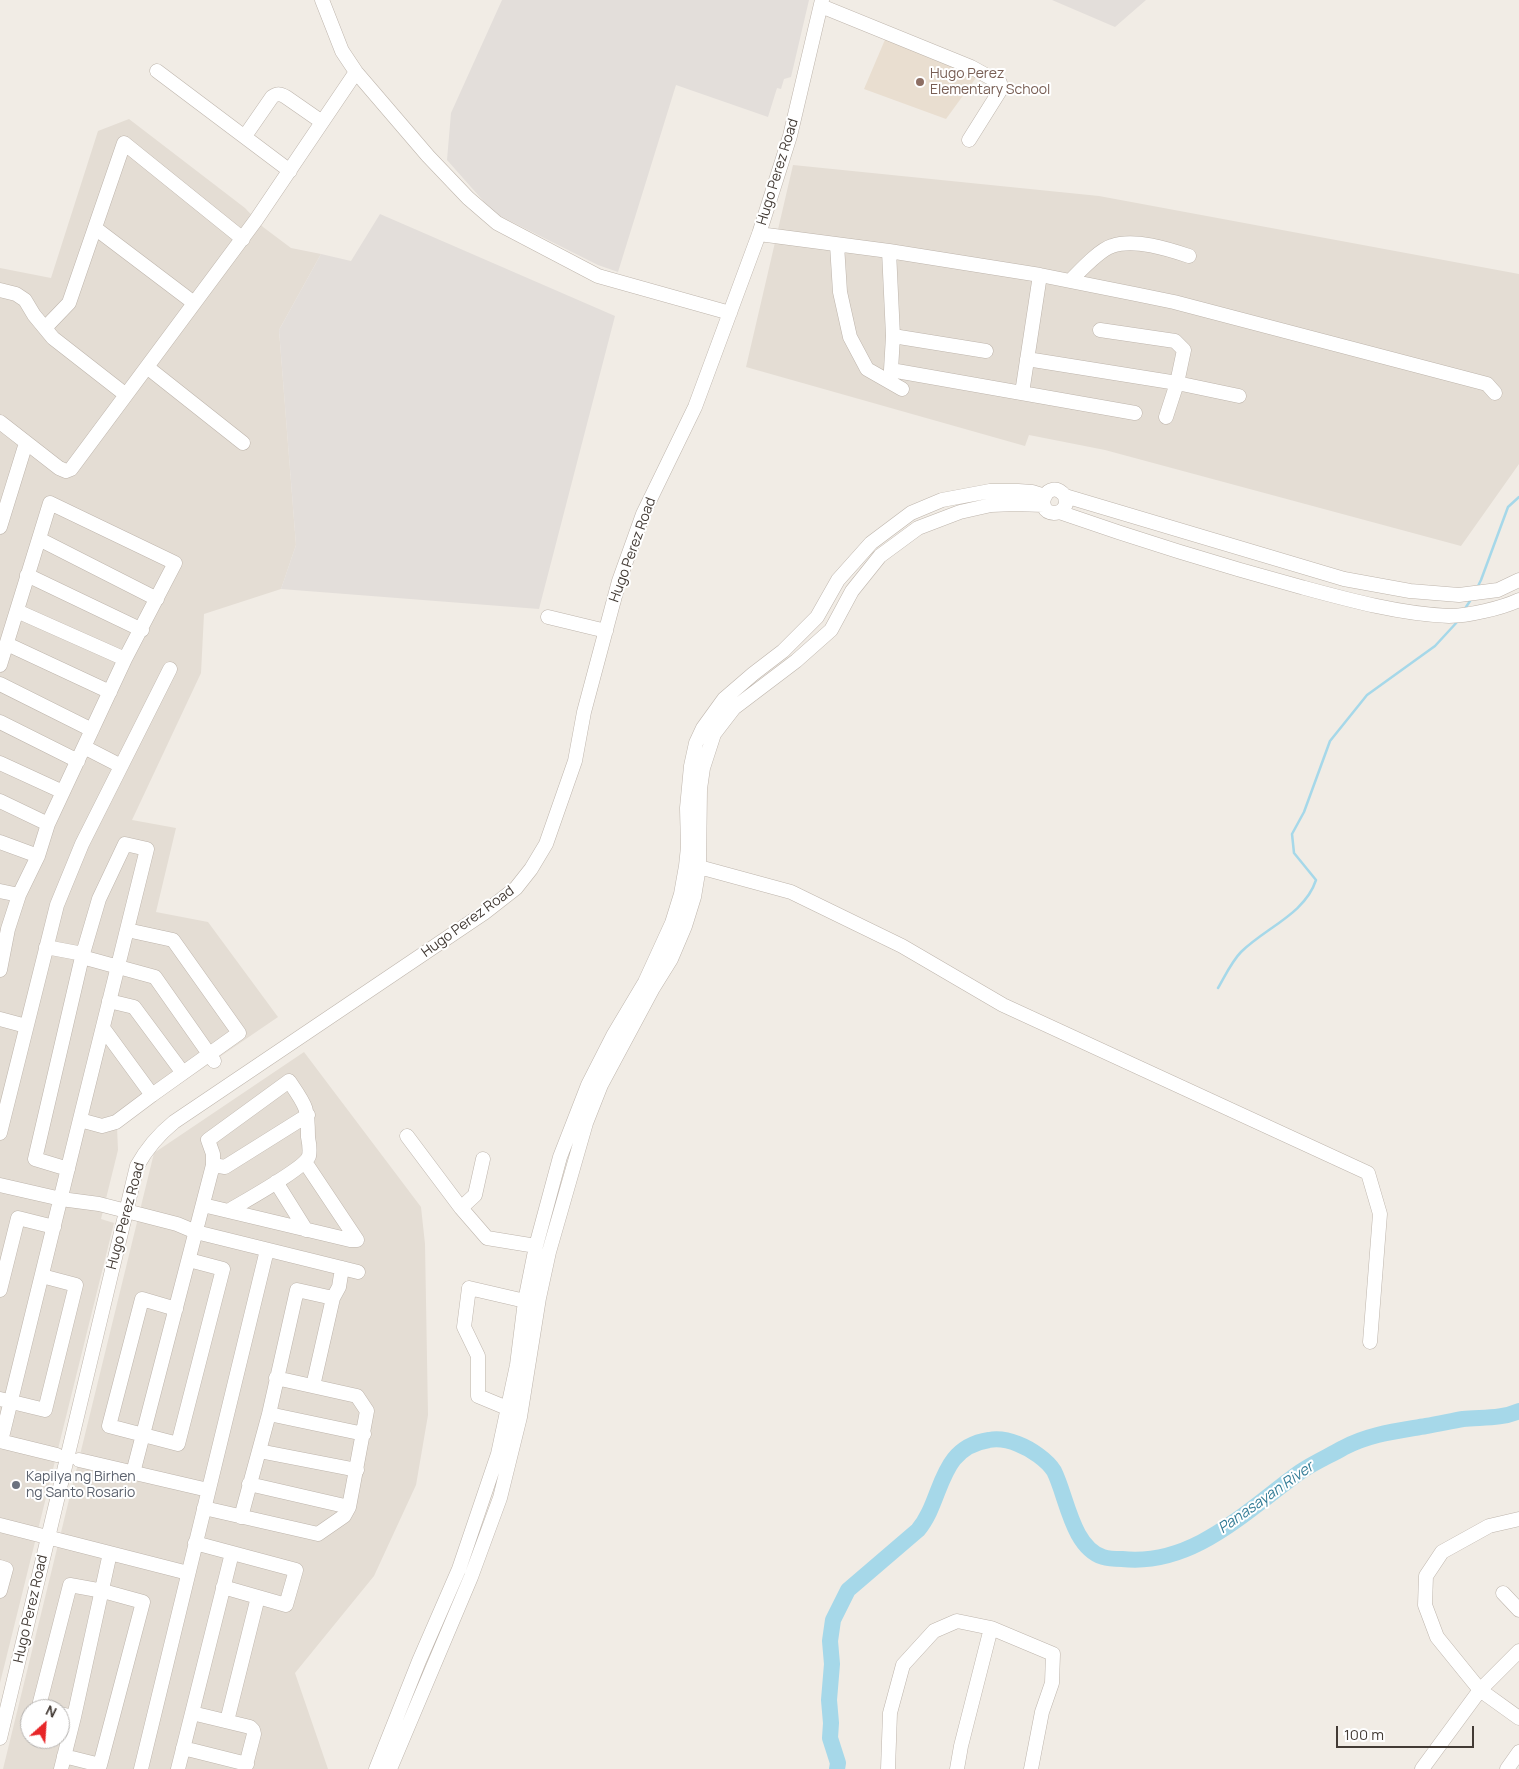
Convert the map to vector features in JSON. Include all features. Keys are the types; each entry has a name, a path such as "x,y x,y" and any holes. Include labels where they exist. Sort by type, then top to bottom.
{"street":[{"path":"322,0 342,51 356,72 428,156 468,198 496,223 598,276 730,313"},
{"path":"821,3 971,67 1000,83 1001,89 969,140"},
{"name":"Hugo Perez Road","path":"0,1738 137,1166 145,1151 156,1137 174,1122 484,913 516,888 531,869 546,844 575,761 584,712 618,581 643,514 695,407 758,234 790,136 821,3"},
{"path":"157,71 290,171"},
{"path":"0,422 59,468 66,471 71,469 242,239 356,72"},
{"path":"245,136 270,101 280,94 286,96 322,122"},
{"path":"45,328 69,303 124,143 242,239"},
{"path":"95,228 194,303"},
{"path":"758,234 889,251 1040,275 1174,302 1487,384 1495,393"},
{"path":"1070,281 1086,264 1111,246 1128,243 1166,249 1189,256"},
{"path":"837,245 840,292 850,337 867,369 902,389"},
{"path":"889,251 893,336 891,370 1135,413"},
{"path":"1022,393 1040,275"},
{"path":"0,290 16,294 25,300 53,338 126,395"},
{"path":"1100,330 1175,341 1184,350 1177,383 1166,417"},
{"path":"893,336 986,351"},
{"path":"1027,359 1177,383 1238,396"},
{"path":"147,367 243,444"},
{"path":"0,527 26,442"},
{"path":"390,1769 471,1577 500,1498 520,1417 539,1298 549,1252 586,1123 601,1085 653,988 671,959 685,926 694,897 689,781 696,742 734,708 796,661 831,630 852,591 880,556 918,528 960,512 991,505 1044,500 1051,490 1062,493 1065,496 1344,579 1410,591 1459,595 1498,590 1519,580"},
{"path":"709,731 724,699 782,651 817,617 838,580 871,542 911,513 942,500 990,491 1025,491 1044,500"},
{"path":"1059,512 1066,504 1065,496"},
{"path":"1044,500 1046,509 1052,513 1059,512 1250,573 1333,595 1406,610 1451,616 1503,607 1519,600"},
{"path":"0,666 50,503 175,563 142,630 125,659 48,824 38,856 4,928 1,966"},
{"path":"39,539 157,599"},
{"path":"27,575 142,630"},
{"path":"17,611 125,659"},
{"path":"548,617 606,631"},
{"path":"7,644 110,692"},
{"path":"0,1133 57,905 82,844 170,669"},
{"path":"0,684 92,730"},
{"path":"0,722 78,761"},
{"path":"84,748 121,766"},
{"path":"0,763 63,792"},
{"path":"0,801 48,824"},
{"path":"0,842 38,856"},
{"path":"57,1455 0,1441 5,1401 42,1276 147,849 125,844 99,899 82,956 34,1158 68,1169"},
{"path":"376,1769 419,1661 459,1569 498,1454 517,1365 525,1301 536,1246 549,1194 575,1116 588,1085 645,982 672,923 681,894 693,867"},
{"path":"693,867 791,892 902,946 1004,1004 1368,1174 1380,1214 1370,1342"},
{"path":"0,891 19,895"},
{"path":"80,1120 102,1126 110,1125 183,1073 212,1058 239,1033 173,940 127,930"},
{"path":"46,947 155,977 212,1058"},
{"path":"109,1002 134,1007 183,1073"},
{"path":"0,1019 26,1026"},
{"path":"103,1028 152,1095"},
{"path":"133,1472 214,1165 213,1154 208,1140 289,1081 305,1104 308,1115 309,1156 305,1162 276,1182 230,1210"},
{"path":"214,1165 225,1167 308,1115"},
{"path":"407,1136 461,1208 487,1238 536,1246"},
{"path":"461,1208 475,1195 483,1159"},
{"path":"203,1205 350,1240 357,1240 305,1162"},
{"path":"276,1182 306,1230"},
{"path":"0,1185 60,1199 96,1212 125,1215 175,1231 196,1232 358,1272"},
{"path":"0,1290 18,1218 54,1227"},
{"path":"140,1769 267,1250"},
{"path":"176,1308 142,1300 109,1426 178,1444 223,1269 189,1260"},
{"path":"313,1386 333,1298 339,1286 342,1268"},
{"path":"5,1401 45,1410 76,1285 42,1276"},
{"path":"508,1408 478,1396 478,1356 464,1327 469,1288 525,1301"},
{"path":"242,1517 249,1484 269,1414 296,1290 333,1298"},
{"path":"204,1508 318,1534 344,1516 349,1507 367,1411 357,1396 276,1378"},
{"path":"269,1414 364,1434"},
{"path":"259,1451 356,1470"},
{"path":"79,1460 208,1490"},
{"path":"249,1484 349,1507"},
{"path":"1519,1519 1489,1526 1442,1552 1426,1576 1425,1605 1437,1637 1480,1690 1519,1718"},
{"path":"0,1525 188,1572"},
{"path":"196,1543 296,1570 286,1605 223,1587"},
{"path":"41,1699 70,1585 102,1591 143,1602 100,1765 63,1762 74,1717 102,1591 110,1552"},
{"path":"178,1769 232,1553"},
{"path":"0,1567 6,1569 0,1591"},
{"path":"1503,1593 1519,1610"},
{"path":"227,1721 258,1597"},
{"path":"888,1769 890,1713 903,1665 934,1632 957,1621 991,1628 1053,1654 1052,1683 1042,1712 1031,1769"},
{"path":"957,1769 961,1746 991,1628"},
{"path":"1422,1769 1480,1690 1519,1651"},
{"path":"183,1748 246,1767 254,1734 250,1727 192,1713"},
{"path":"70,1716 74,1717"},
{"path":"1507,1769 1519,1752"}],"shaded area":[{"path":"502,0 809,0 791,77 784,79 781,89 777,88 768,117 676,85 618,272 598,265 494,213 447,160 451,113"},
{"path":"1052,0 1146,0 1115,27"},
{"name":"Hugo Perez Elementary School","path":"887,35 978,75 946,119 864,89"},
{"path":"129,119 245,208 263,227 291,248 321,254 279,330 296,545 281,589 204,614 201,673 132,820 176,828 156,912 208,922 278,1017 117,1127 118,1150 101,1219 114,1223 0,1683 0,268 51,278 98,131"},
{"path":"793,165 1099,196 1519,274 1519,464 1461,546 1105,450 1029,435 1025,446 746,367"},
{"path":"380,214 615,316 539,609 281,589 296,545 279,330 321,254 351,261"},
{"path":"304,1052 421,1207 425,1244 428,1415 416,1485 374,1576 295,1673 328,1769 3,1769 20,1700 20,1749 70,1749 70,1699 20,1699 154,1153"}],"waterway":[{"path":"1477,588 1508,507 1519,497"},
{"path":"1464,610 1472,598"},
{"path":"1218,988 1241,952 1294,911 1311,892 1316,880 1294,853 1292,834 1304,812 1330,741 1367,695 1435,646 1458,621"},
{"name":"Panasayan River","path":"837,1769 838,1763 830,1738 829,1700 832,1664 830,1641 833,1620 848,1590 918,1530 926,1518 951,1464 960,1453 972,1445 1000,1439 1023,1446 1033,1452 1043,1459 1054,1471 1072,1520 1084,1543 1093,1551 1110,1559 1148,1559 1172,1554 1196,1545 1218,1533 1300,1472 1353,1443 1394,1431 1463,1419 1498,1417 1519,1411"}],"place":[{"name":"Hugo Perez Elementary School","path":"920,82"},
{"name":"Kapilya ng Birhen ng Santo Rosario","path":"16,1485"}]}
